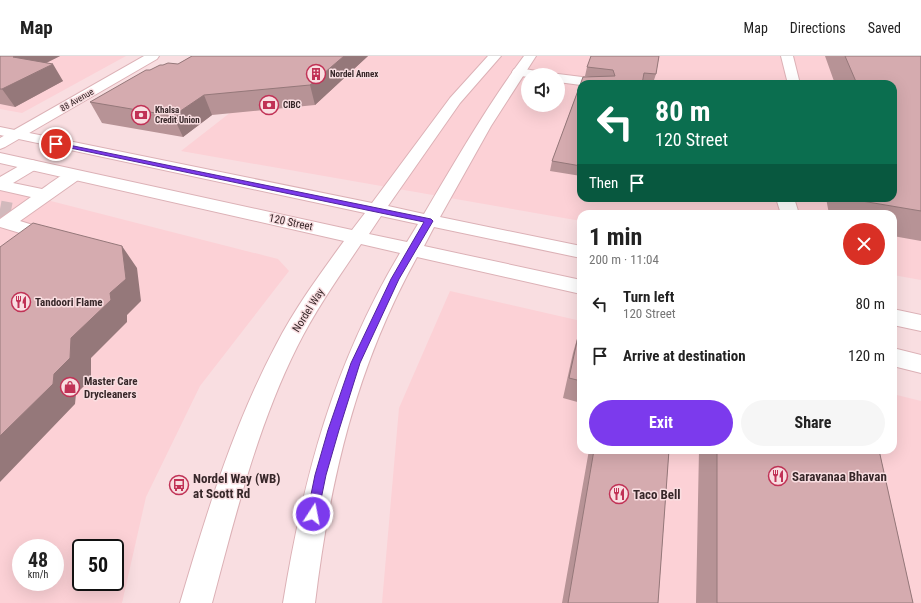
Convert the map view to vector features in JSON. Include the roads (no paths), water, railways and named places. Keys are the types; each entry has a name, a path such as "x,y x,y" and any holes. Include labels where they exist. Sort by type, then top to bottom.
{"main road":[{"name":"88 Avenue","path":"0,144 153,56"},
{"name":"Nordel Way","path":"196,603 236,468 262,401 285,349 301,320 323,286 376,210 460,93 495,56"},
{"path":"299,603 308,541 319,482 338,416 356,363 373,323 395,279 452,180 518,72 530,56"},
{"path":"787,56 793,80"},
{"path":"565,79 577,80"},
{"path":"0,131 577,251"},
{"name":"120 Street","path":"0,158 577,286"},
{"path":"0,184 32,165"},
{"path":"30,230 9,218 76,175"},
{"path":"0,184 45,195"},
{"path":"897,318 921,323"},
{"path":"897,358 921,364"}],"tunnel":[{"path":"0,209 11,211"}],"place":[{"name":"Nordel Annex","path":"316,74"},
{"name":"CIBC","path":"269,105"},
{"name":"Khalsa Credit Union","path":"141,115"},
{"name":"Tandoori Flame","path":"21,302"},
{"name":"Master Care Drycleaners","path":"70,387"},
{"name":"Saravanaa Bhavan","path":"778,476"},
{"name":"Nordel Way (WB) at Scott Rd","path":"179,485"},
{"name":"Taco Bell","path":"619,494"}]}
